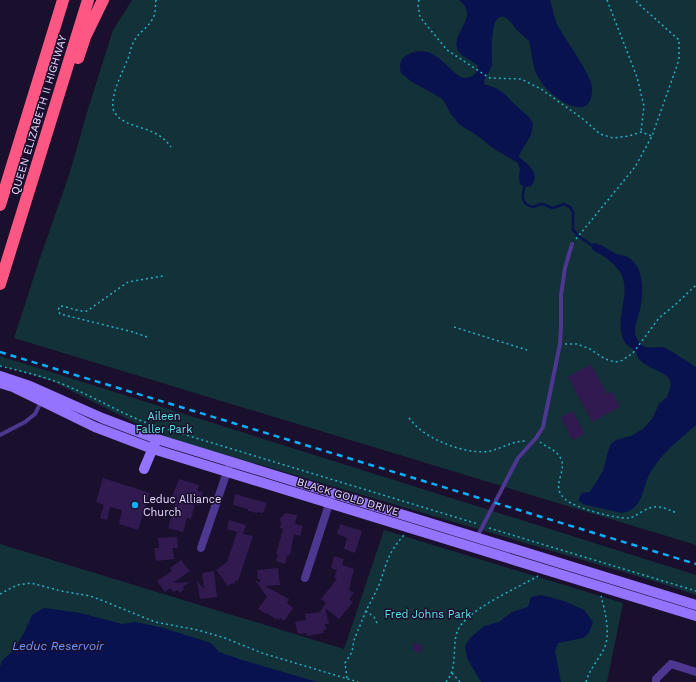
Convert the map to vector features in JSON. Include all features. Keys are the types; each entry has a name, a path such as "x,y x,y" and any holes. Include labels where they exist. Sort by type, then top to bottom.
{"highway":[{"name":"QUEEN ELIZABETH II HIGHWAY","path":"0,205 63,0"},
{"name":"QUEEN ELIZABETH II HIGHWAY","path":"0,284 88,0"},
{"path":"47,135 68,87 85,37 103,0"}],"main road":[{"name":"BLACK GOLD DRIVE","path":"0,376 30,386 44,397 102,429 153,449 696,616"},
{"name":"BLACK GOLD DRIVE","path":"0,383 102,418 157,440 696,605"},
{"path":"144,469 157,440"}],"street":[{"path":"201,548 230,462"},
{"path":"305,578 333,493"},
{"path":"656,682 656,679 671,664 696,672"}],"lane":[{"path":"477,538 518,458 536,438 543,427 560,344 561,295 565,268 572,244"},
{"path":"0,436 25,422 35,414 44,397"}],"path":[{"path":"156,0 153,19 150,24 138,35 131,47 127,62 117,85 112,106 116,114 123,120 152,131 163,137 171,147"},
{"path":"419,0 418,5 420,16 447,50 476,70 490,78 521,79 541,89 583,119 600,134 613,138 629,136 641,132 652,136"},
{"path":"607,0 637,77 644,106 641,132"},
{"path":"576,240 635,167 652,136 679,60 679,40 635,0"},
{"path":"147,337 60,314 58,310 60,306 64,306 82,312 87,311 128,282 164,276"},
{"path":"560,344 577,344 590,349 608,360 615,362 621,361 633,353 659,318 696,285"},
{"path":"454,327 527,350"},
{"path":"0,366 24,371 65,385 137,420 696,591"},
{"path":"409,418 427,434 454,446 474,452 492,451 518,441 534,442 536,438 560,457 562,464 558,489 564,498 568,502 583,508 622,518 636,516 653,506 677,513"},
{"path":"347,678 345,663 352,652 354,640 378,586 387,560 394,546 406,534"},
{"path":"446,682 452,673 456,639 460,626 476,610 540,575"},
{"path":"0,594 18,585 32,583 61,591 90,596 151,621 198,630 225,638 262,653 358,682"},
{"path":"586,682 604,647 606,640 607,620 601,594"},
{"path":"366,611 374,617 377,623"},
{"path":"452,673 460,682"}],"green space":[{"path":"132,0 696,0 696,545 14,338 70,172 113,30"},
{"name":"Aileen Faller Park","path":"0,356 696,575 696,595 657,582 159,435 54,382 0,365"},
{"name":"Fred Johns Park","path":"384,530 623,603 607,682 0,682 0,544 344,649"}],"water":[{"path":"459,0 550,0 558,26 591,82 591,100 586,106 579,107 562,101 546,88 538,77 534,66 529,41 506,18 499,17 496,21 492,36 492,64 484,84 496,88 505,94 530,118 533,124 531,135 519,155 520,158 533,170 535,178 531,186 523,186 520,184 520,169 518,163 460,125 450,113 441,98 412,82 401,73 400,65 403,58 410,53 418,51 432,54 437,57 457,75 463,78 471,77 476,73 478,68 477,65 461,54 456,45 457,39 466,20 467,13 465,7"},
{"path":"595,243 617,254 630,258 639,271 642,284 642,298 635,331 639,342 647,347 666,348 696,367 696,425 658,461 649,475 638,503 629,511 622,513 583,504 579,501 579,498 582,493 590,492 603,471 611,444 616,440 631,436 643,429 652,419 659,404 667,397 671,386 668,377 642,362 638,358 635,351 624,341 621,333 621,315 625,289 623,280 620,272 614,265 592,249 592,244"},
{"path":"541,595 564,601 584,610 593,622 589,633 583,638 558,643 555,651 561,682 481,682 467,658 465,646 470,638 484,626 499,622 512,612 528,607 531,597"},
{"name":"Leduc Reservoir","path":"44,608 80,613 122,624 136,622 163,628 211,643 219,652 317,682 0,682 0,667 2,661 14,650 32,615"}],"building":[{"path":"591,364 607,394 612,391 620,407 592,422 568,377"},
{"path":"573,411 585,434 572,440 561,417"},
{"name":"Leduc Alliance Church","path":"103,478 150,493 138,530 119,524 122,510 110,507 107,520 100,518 104,505 96,502"},
{"path":"179,479 199,485 197,491 203,492 199,506 195,504 191,519 187,518 183,532 168,528 177,498 172,497"},
{"path":"235,494 267,503 263,513 248,511 248,509 233,505"},
{"path":"285,513 297,515 295,524 303,526 300,536 294,534 290,555 287,556 285,564 276,561 278,554 276,554 283,529 280,528 280,519"},
{"path":"229,520 246,525 243,534 253,536 238,581 236,580 234,584 232,583 228,586 216,570 227,562 237,532 227,529"},
{"path":"340,524 362,531 355,553 344,549 347,538 337,534"},
{"path":"177,537 178,548 172,548 174,559 156,561 154,548 159,548 158,538"},
{"path":"334,556 344,559 342,565 354,569 349,590 354,593 349,599 353,602 339,619 325,608 329,624 325,624 326,630 323,630 324,633 307,636 306,633 298,634 295,622 306,620 305,614 320,612 326,603 321,599 337,579 334,578 337,570 331,568"},
{"path":"181,560 190,571 173,583 189,582 183,587 184,589 180,593 177,590 174,592 170,588 165,592 157,581 172,571 170,568"},
{"path":"278,568 280,585 265,586 289,599 287,603 293,608 284,621 280,618 279,620 277,618 275,619 258,609 267,597 255,580 260,583 257,570"},
{"path":"214,571 217,597 200,599 197,581 204,589 202,573"},
{"path":"414,642 423,646 420,653 412,649"}],"waterway":[{"path":"525,185 523,199 529,206 534,207 544,204 553,208 564,204 570,207 573,212 573,230 594,247"}],"railway":[{"path":"0,352 696,564"}],"place":[{"name":"Leduc Alliance Church","path":"135,505"}]}
